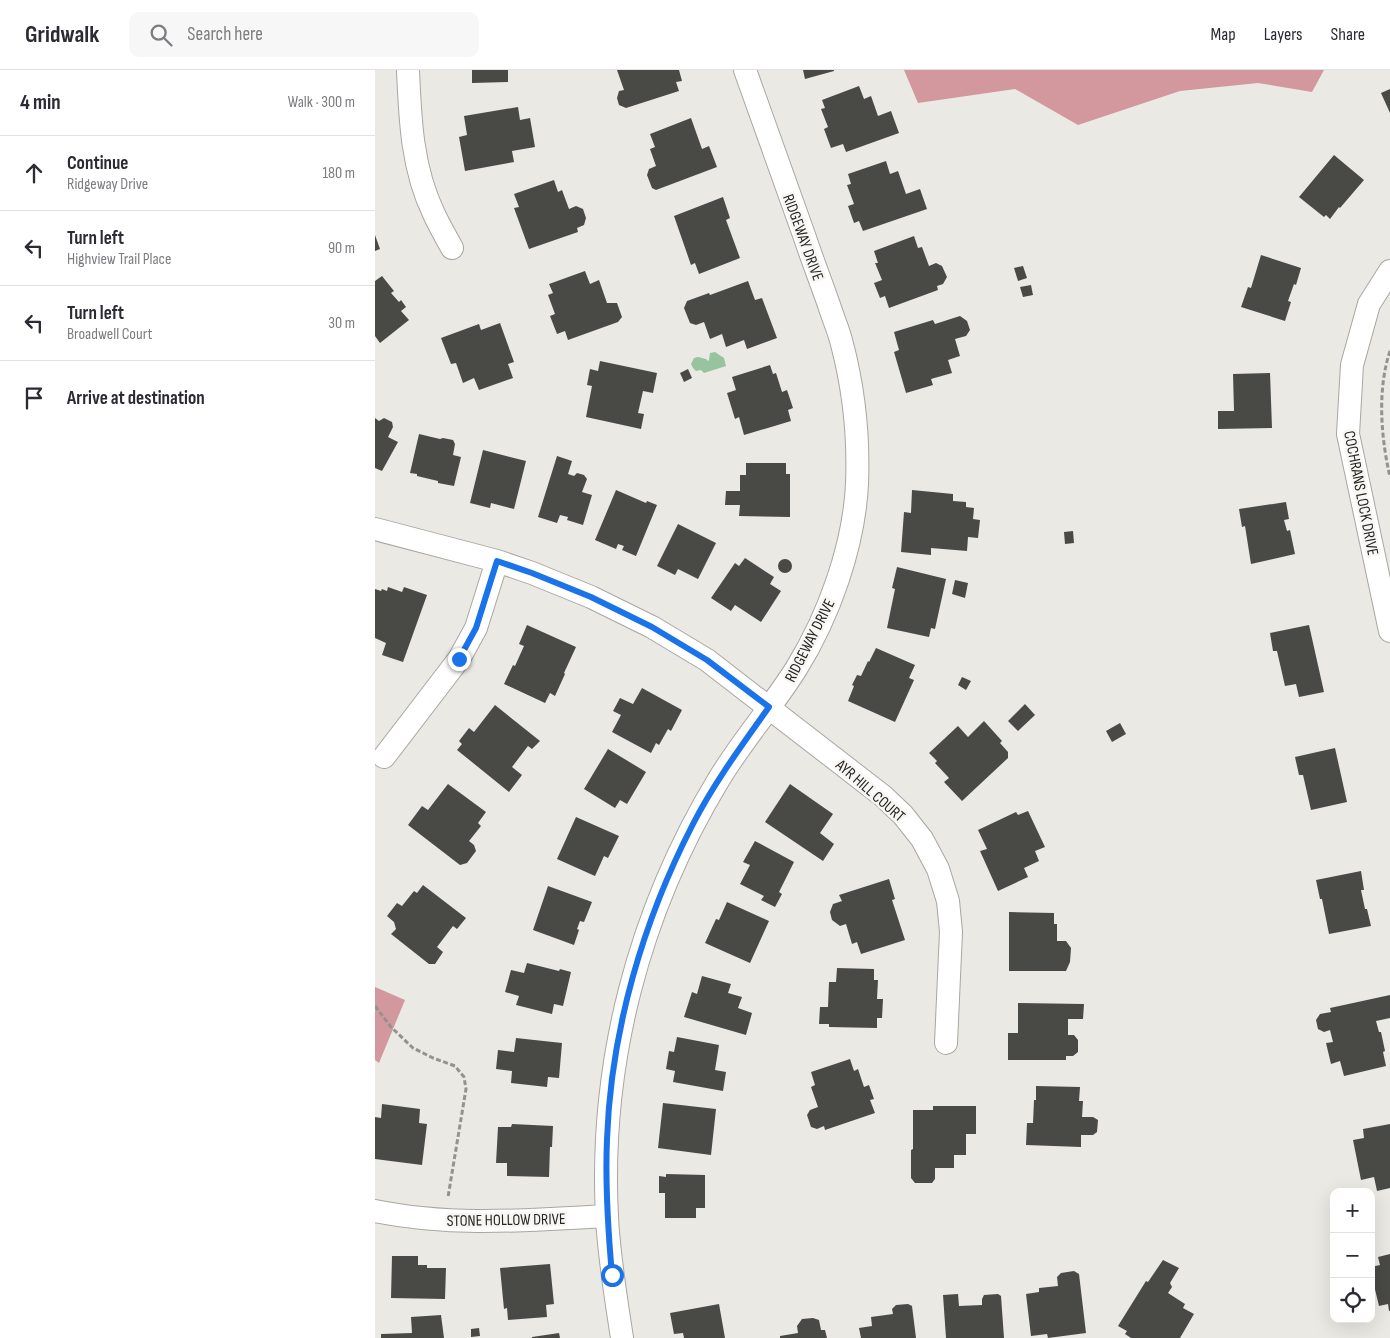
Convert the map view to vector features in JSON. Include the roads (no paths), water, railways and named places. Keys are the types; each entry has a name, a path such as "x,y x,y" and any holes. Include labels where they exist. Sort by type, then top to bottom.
{"street":[{"path":"408,70 412,136 420,176 433,213 452,248"},
{"name":"RIDGEWAY DRIVE","path":"623,1338 612,1275 607,1216 607,1139 613,1078 624,1011 641,947 664,885 693,823 721,775 798,666 820,625 838,580 850,536 857,488 858,438 852,388 841,341 745,70"},
{"name":"COCHRANS LOCK DRIVE","path":"1390,271 1369,304 1351,365 1348,434 1390,632"},
{"name":"AYR HILL COURT","path":"375,529 497,561 532,573 591,597 652,627 707,660 883,796 903,815 922,839 938,869 948,901 951,932 946,1043"},
{"path":"384,757 459,659 476,628 497,561"},
{"name":"STONE HOLLOW DRIVE","path":"375,1211 430,1219 493,1222 607,1216"}]}
